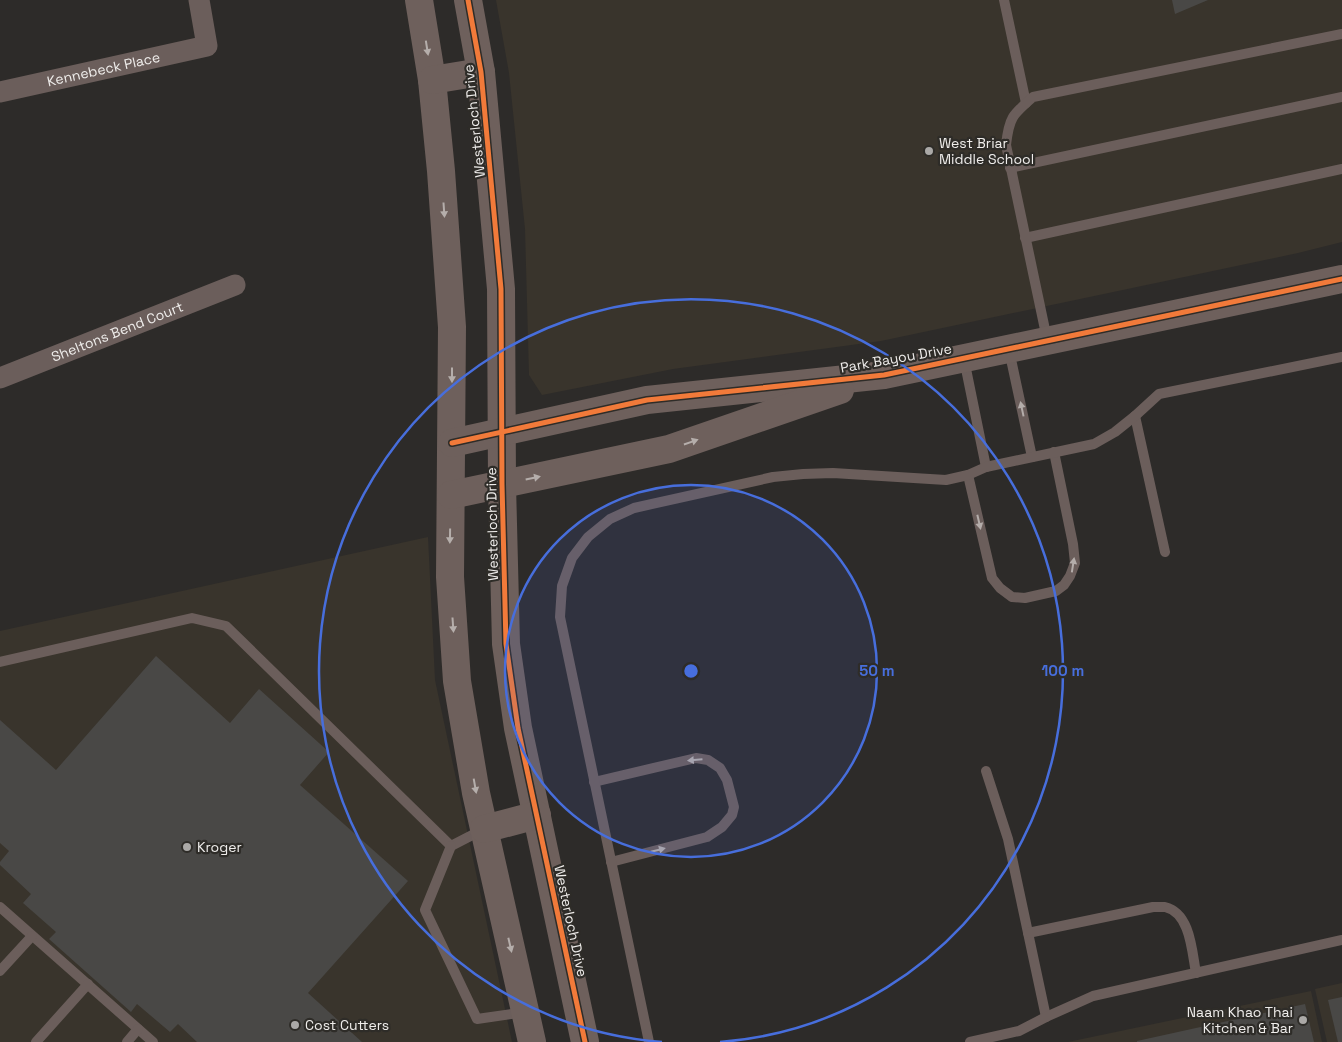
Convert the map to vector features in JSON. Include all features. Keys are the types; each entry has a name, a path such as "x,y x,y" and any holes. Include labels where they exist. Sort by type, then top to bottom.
{"street":[{"name":"Kennebeck Place","path":"0,92 207,46 199,0"},
{"path":"419,0 432,80 441,172 452,327 450,577 457,681 476,793 532,1042"},
{"name":"Westerloch Drive","path":"468,0 481,72 501,289 502,484 506,644 518,728 585,1042"},
{"path":"432,80 481,72"},
{"name":"Park Bayou Drive","path":"452,443 647,400 884,375 1342,279"},
{"name":"Sheltons Bend Court","path":"0,378 235,285"},
{"name":"Park Bayou Drive","path":"451,495 668,449 884,375"},
{"path":"484,829 537,815"}],"lane":[{"path":"1004,0 1026,103"},
{"path":"1047,341 1006,145 1009,124 1018,110 1033,98 1342,34"},
{"path":"1010,168 1342,97"},
{"path":"1025,238 1342,169"},
{"path":"1009,349 1032,457"},
{"path":"649,1042 560,617 562,586 572,558 588,537 610,519 634,508 773,477 833,473 946,480 968,475 986,467 1094,444 1115,432 1159,394 1342,357"},
{"path":"964,358 986,467"},
{"path":"1135,416 1164,552"},
{"path":"968,475 992,578 1000,588 1012,597 1025,598 1056,591 1064,585 1075,563 1054,452"},
{"path":"0,662 192,618 226,626 451,846"},
{"path":"594,782 696,758 708,760 720,768 727,780 734,807 732,815 722,827 707,837 611,862"},
{"path":"986,771 1008,839 1046,1017"},
{"path":"484,829 451,846 425,910 477,1019 526,1012"},
{"path":"0,907 153,1042"},
{"path":"1028,933 1153,907 1166,907 1175,912 1184,921 1196,973"},
{"path":"0,971 32,936"},
{"path":"970,1042 1019,1031 1094,996 1342,940"},
{"path":"36,1042 88,984"},
{"path":"126,1042 138,1029"}],"shaded area":[{"name":"West Briar Middle School","path":"496,0 1342,0 1342,242 1298,253 881,341 673,369 542,395 529,375 525,229 509,73"},
{"path":"428,537 435,680 512,1042 0,1042 0,631"},
{"path":"1342,983 1342,1042 1327,1042 1315,989"},
{"path":"1311,991 1322,1042 1068,1042"}],"building":[{"path":"1172,0 1208,0 1175,14"},
{"name":"Kroger","path":"156,656 230,723 259,689 329,752 300,785 408,881 308,993 362,1042 197,1042 178,1024 170,1032 137,1004 131,1012 49,939 56,932 23,903 31,894 0,865 0,862 9,851 0,843 0,720 56,770"},
{"path":"1342,997 1342,1042 1338,1042 1328,1000"},
{"path":"1305,1004 1314,1042 1137,1042 1137,1041"}],"cycle path":[{"path":"468,0 481,72 501,289 502,484 506,644 518,728 585,1042"},
{"path":"452,443 647,400 884,375 1342,279"}],"place":[{"name":"West Briar Middle School","path":"929,151"},
{"name":"Kroger","path":"187,847"},
{"name":"Naam Khao Thai Kitchen & Bar","path":"1303,1020"},
{"name":"Cost Cutters","path":"295,1025"}]}
